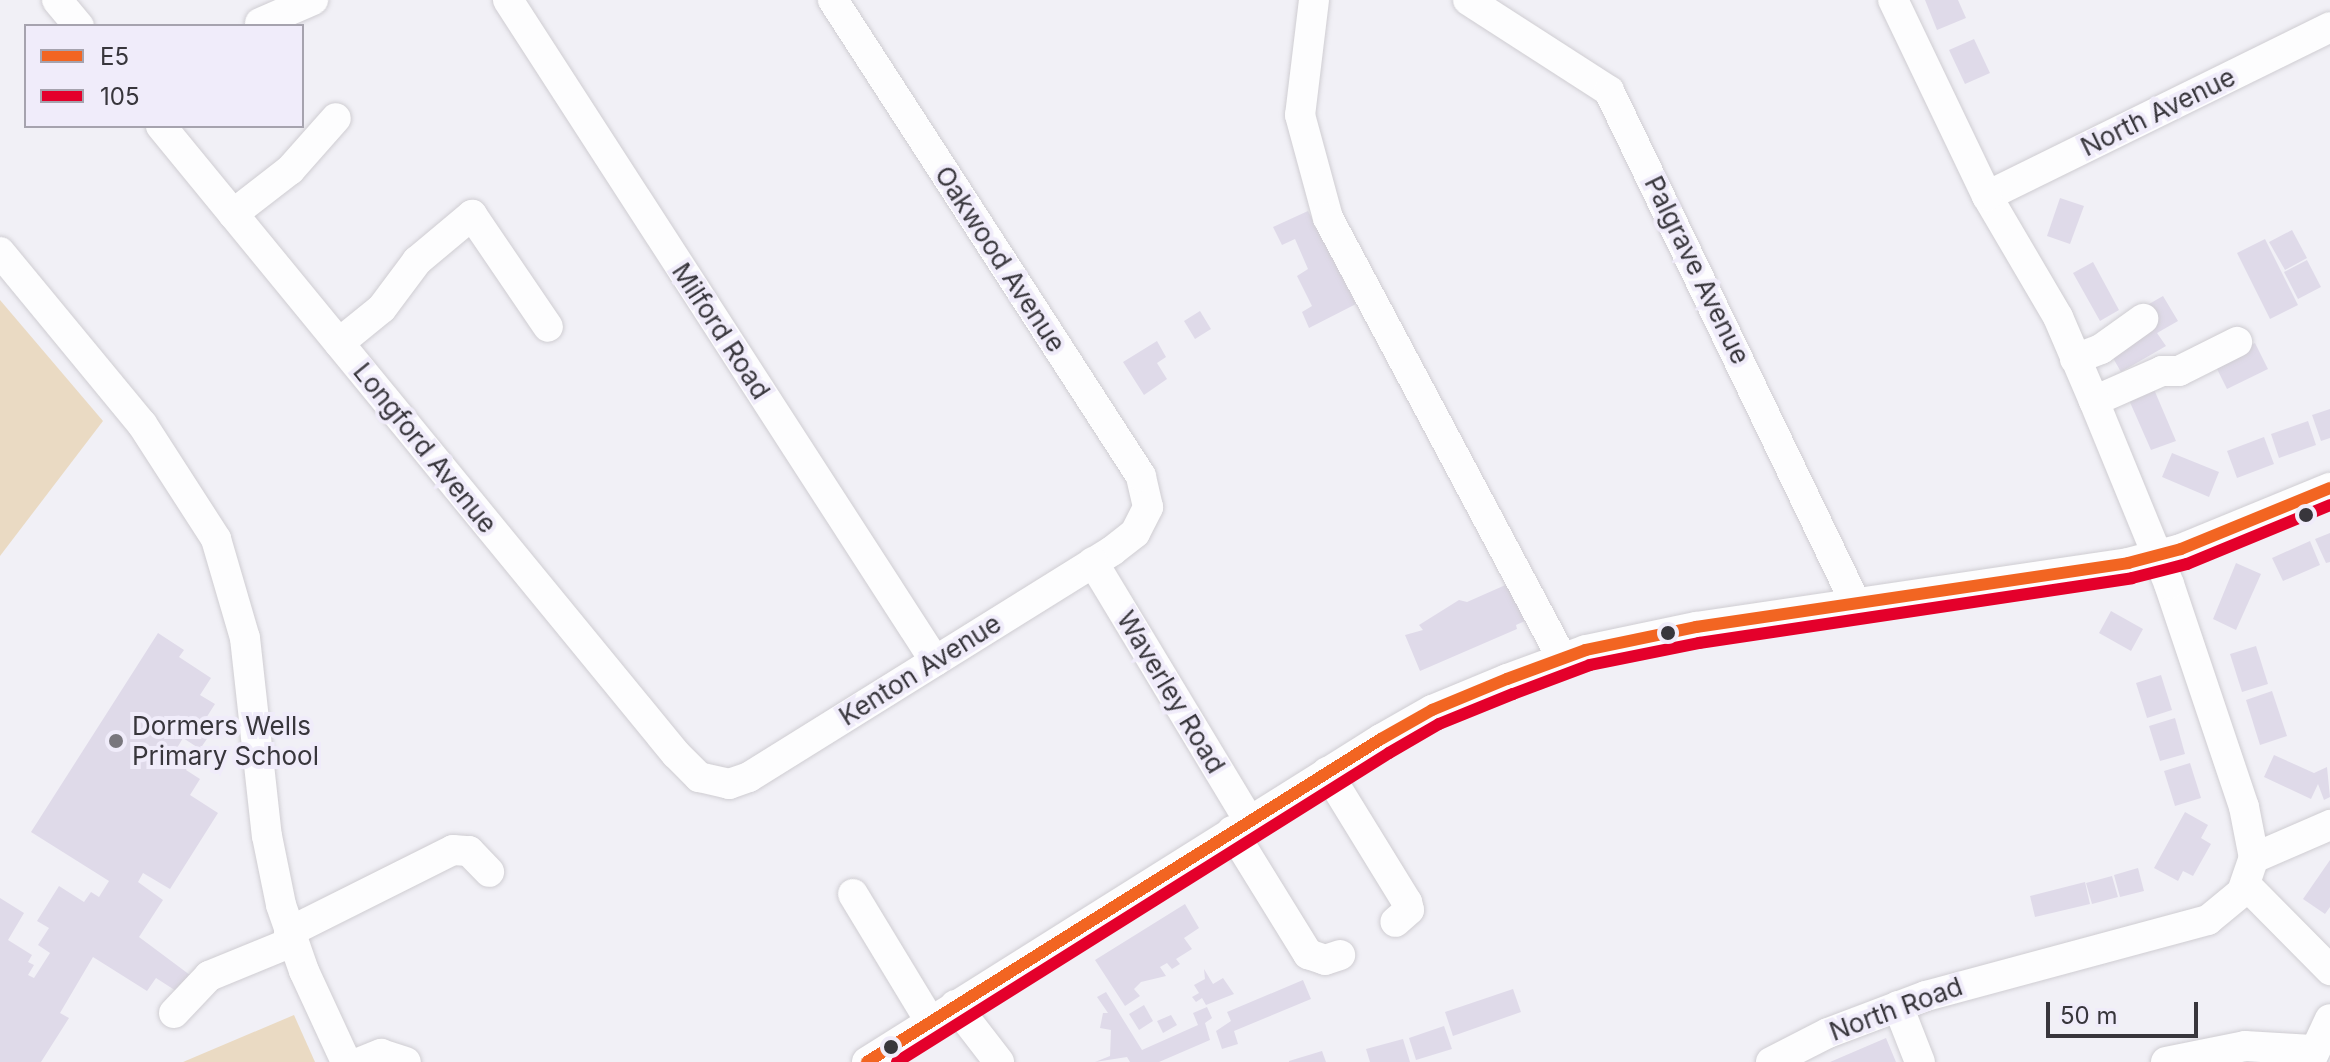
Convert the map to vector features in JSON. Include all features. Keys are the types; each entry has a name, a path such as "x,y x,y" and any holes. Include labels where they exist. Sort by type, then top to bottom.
{"street":[{"path":"57,0 77,24"},
{"path":"260,23 313,0"},
{"name":"Milford Road","path":"508,0 935,661"},
{"name":"Oakwood Avenue","path":"833,0 1141,476 1148,497 1143,524"},
{"path":"1314,0 1300,115 1328,218 1562,658"},
{"name":"Palgrave Avenue","path":"1468,0 1609,91 1855,602"},
{"path":"1893,0 1987,196 2088,354 2126,387"},
{"name":"North Avenue","path":"1987,196 2330,27"},
{"path":"233,214 290,170 336,118"},
{"name":"Longford Avenue","path":"163,128 690,769"},
{"path":"339,343 382,308 417,261 472,215 548,327"},
{"path":"0,252 158,445 216,539 245,638 267,836 291,937 346,1062"},
{"path":"2088,354 2143,319"},
{"path":"2094,401 2162,371 2179,371 2237,342"},
{"path":"2088,354 2094,401 2157,556 2244,807 2250,872 2330,970"},
{"path":"867,1062 1240,826 1432,710 1562,658 1668,633 1855,602 2103,569 2157,556 2330,488"},
{"name":"Kenton Avenue","path":"690,769 718,785 749,777 1093,562 1143,524"},
{"name":"Waverley Road","path":"1093,562 1308,954 1325,960 1340,955"},
{"path":"1327,772 1407,902 1409,910 1395,922"},
{"path":"2250,872 2330,825"},
{"path":"174,1013 209,976 291,937 453,850 469,851 489,872"},
{"name":"North Road","path":"1771,1062 1798,1046 1898,1006 1982,979 2195,925 2227,908 2250,872"},
{"path":"853,894 942,1013 999,1062"},
{"path":"1898,1006 1920,1062"},
{"path":"2166,1062 2245,1046 2311,1056 2330,1019"},
{"path":"361,1062 381,1054 406,1062"}],"shaded area":[{"path":"0,300 103,421 0,556"},
{"path":"294,1015 315,1062 183,1062"}],"building":[{"path":"1925,0 1958,0 1966,18 1937,30"},
{"path":"1974,39 1990,73 1965,84 1949,50"},
{"path":"2060,198 2084,206 2070,244 2047,236"},
{"path":"1308,211 1356,304 1309,328 1302,312 1312,306 1297,276 1308,269 1295,239 1282,245 1273,227"},
{"path":"2292,230 2307,258 2285,270 2269,242"},
{"path":"2265,239 2298,305 2270,319 2237,253"},
{"path":"2307,260 2321,287 2298,299 2284,272"},
{"path":"2093,262 2119,310 2100,321 2073,273"},
{"path":"2163,296 2178,321 2157,333 2166,346 2121,372 2109,351 2142,308"},
{"path":"1200,311 1211,329 1195,339 1184,321"},
{"path":"1157,341 1166,357 1157,363 1167,379 1144,395 1123,362"},
{"path":"2255,343 2268,369 2227,389 2214,363"},
{"path":"2153,387 2176,441 2151,450 2129,400"},
{"path":"2330,409 2330,438 2321,441 2312,415"},
{"path":"2308,421 2316,445 2279,458 2271,434"},
{"path":"2264,437 2274,464 2237,478 2227,451"},
{"path":"2172,453 2219,472 2209,497 2162,477"},
{"path":"2330,533 2330,562 2326,563 2315,539"},
{"path":"2310,541 2320,565 2283,581 2272,558"},
{"path":"2236,563 2261,574 2236,630 2213,619"},
{"path":"1510,583 1525,621 1516,625 1517,629 1420,671 1405,635 1423,630 1419,625 1459,600 1467,602"},
{"path":"2111,611 2143,629 2131,651 2099,633"},
{"path":"158,633 184,650 179,657 211,678 200,695 215,704 201,726 211,733 200,749 183,738 177,748 194,759 186,770 200,779 190,795 218,813 170,889 143,873 138,882 163,900 139,937 198,981 187,998 156,978 147,991 93,957 60,1013 69,1018 41,1062 0,1062 0,898 24,913 8,940 32,955 28,962 34,965 28,975 34,978 50,953 38,945 49,928 37,921 59,886 84,902 91,892 99,897 109,881 31,832"},
{"path":"2256,646 2268,684 2242,692 2230,654"},
{"path":"2161,675 2172,710 2147,718 2136,683"},
{"path":"2272,691 2287,736 2260,745 2246,700"},
{"path":"2175,718 2185,754 2160,761 2149,726"},
{"path":"2274,755 2314,773 2327,767 2330,797 2324,800 2318,784 2311,799 2264,777"},
{"path":"2190,763 2201,798 2175,806 2164,771"},
{"path":"2185,812 2208,825 2201,838 2211,844 2193,876 2183,871 2178,881 2154,868"},
{"path":"2330,860 2330,907 2325,914 2303,899"},
{"path":"2138,868 2144,891 2120,897 2114,875"},
{"path":"2112,876 2118,897 2092,904 2086,883"},
{"path":"2085,882 2090,904 2035,917 2030,896"},
{"path":"1185,904 1199,928 1184,938 1192,949 1176,959 1180,964 1172,969 1167,963 1160,967 1166,976 1141,982 1134,989 1140,996 1125,1006 1095,960"},
{"path":"1204,969 1213,984 1223,978 1234,994 1206,1005 1202,998 1196,1002 1192,997 1199,993 1194,985 1205,979"},
{"path":"1303,980 1311,999 1234,1031 1238,1044 1222,1049 1216,1031 1231,1021 1227,1012"},
{"path":"1513,989 1521,1012 1453,1036 1445,1012"},
{"path":"1106,992 1142,1050 1198,1025 1193,1013 1207,1007 1212,1018 1205,1023 1210,1040 1159,1062 1130,1062 1127,1057 1095,1062 1110,1056 1111,1030 1100,1028 1103,1013 1108,1013 1097,997"},
{"path":"1144,1005 1153,1021 1139,1030 1129,1014"},
{"path":"1171,1015 1177,1025 1163,1033 1157,1021"},
{"path":"1444,1026 1452,1049 1416,1060 1409,1038"},
{"path":"1886,1038 1896,1062 1830,1062"},
{"path":"1403,1039 1410,1062 1370,1062 1366,1049"},
{"path":"1322,1051 1326,1062 1289,1062 1289,1061"}],"transit line":[{"name":"E5","path":"867,1062 1381,739 1432,710 1507,679 1586,650 1696,627 2128,563 2181,549 2330,488"},
{"name":"105","path":"897,1062 1389,753 1439,724 1513,694 1590,665 1699,643 2132,578 2187,564 2330,505"}],"place":[{"name":"Dormers Wells Primary School","path":"116,741"}]}
